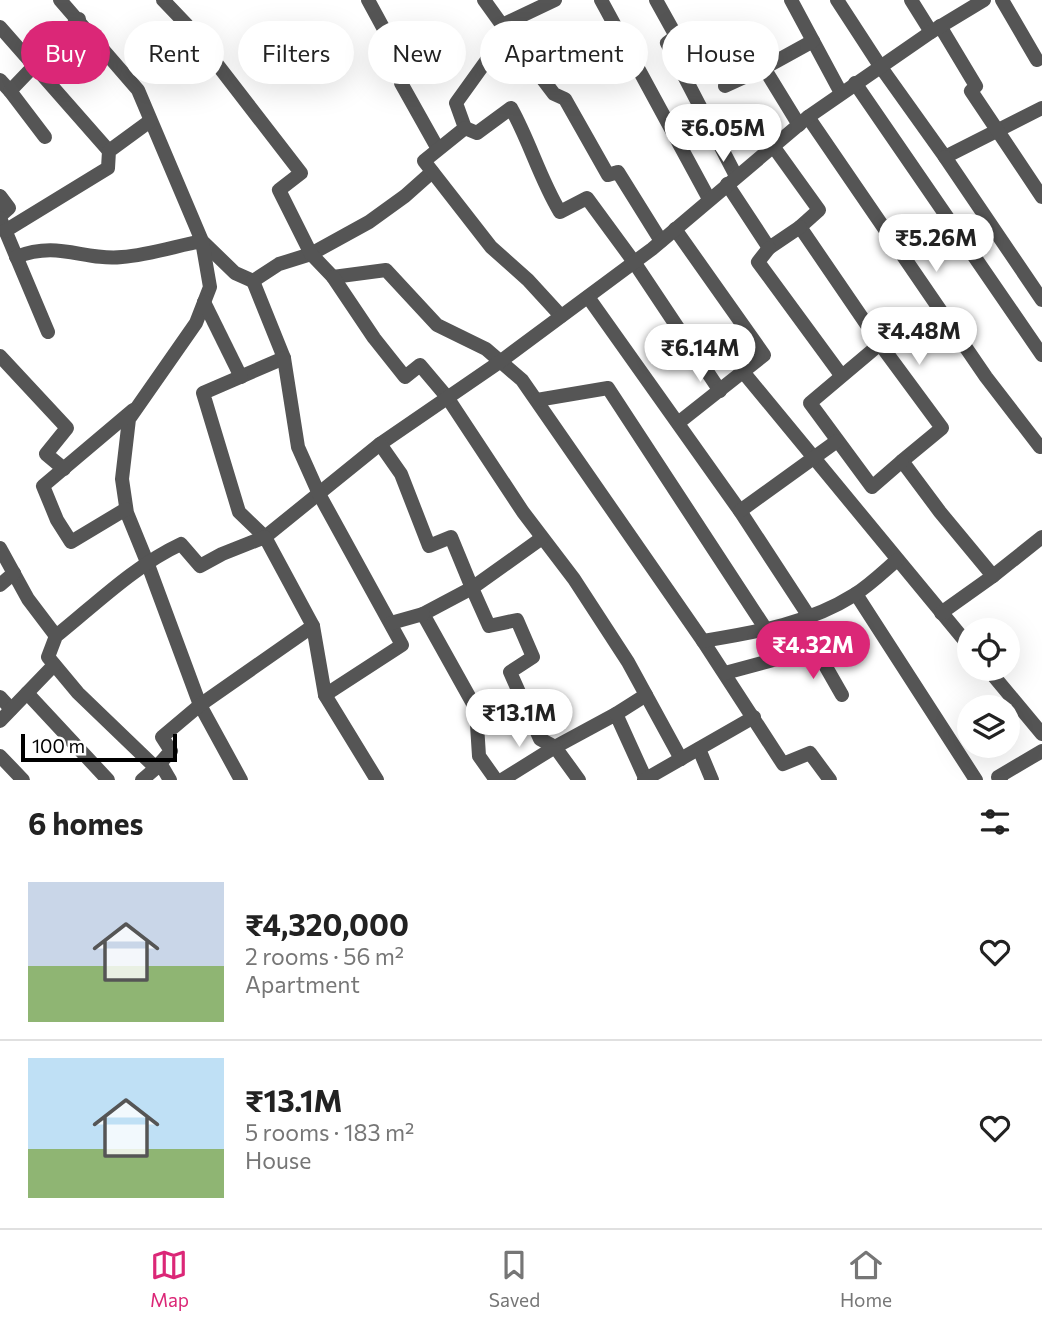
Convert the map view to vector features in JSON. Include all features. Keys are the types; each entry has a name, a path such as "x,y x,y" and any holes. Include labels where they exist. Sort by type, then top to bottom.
{"street":[{"path":"60,0 138,90 202,241 210,287 196,323 129,419 122,479 126,509 200,705 241,780"},
{"path":"163,0 186,24 301,173 279,190 311,254 333,276 374,338 405,377 420,365 447,397 523,512 574,579 628,662 681,759"},
{"path":"368,0 399,57 401,83 438,149"},
{"path":"484,0 498,21"},
{"path":"518,21 555,0"},
{"path":"601,0 709,199"},
{"path":"656,0 676,36 667,43 732,180 769,248"},
{"path":"791,0 841,93"},
{"path":"837,0 1042,300"},
{"path":"911,0 976,86 971,91 1042,197"},
{"path":"1002,0 1040,62"},
{"path":"170,780 158,765 78,693 54,665 48,657 56,636 147,562 181,544 200,566 265,537 380,444 501,361 634,262 841,93 974,2"},
{"path":"0,27 21,50"},
{"path":"779,60 813,41"},
{"path":"480,66 456,103 465,128 478,133 512,108 545,187 560,212 587,198 634,262 720,391"},
{"path":"21,74 5,86 45,136"},
{"path":"855,83 1036,333 1042,355"},
{"path":"2,222 108,168 109,151 51,84"},
{"path":"546,84 554,94 565,99 608,175 618,172 661,241"},
{"path":"725,86 729,84"},
{"path":"776,84 986,377 1040,447"},
{"path":"945,157 1042,108"},
{"path":"109,151 150,121"},
{"path":"465,128 424,161 491,247 528,280 561,316"},
{"path":"773,146 819,210 769,248 758,262 841,375"},
{"path":"253,281 279,264 311,254 369,222 432,172"},
{"path":"0,196 9,208 2,222 48,332"},
{"path":"800,227 880,344 942,428 872,487 810,403 880,344"},
{"path":"676,229 764,355 678,423"},
{"path":"16,257 30,251 62,249 121,257 202,241"},
{"path":"202,241 235,273 253,281 284,358 298,447 319,494 402,645 325,695"},
{"path":"333,276 386,270 438,325 486,349 522,380 725,673 783,764 810,752 830,780"},
{"path":"588,297 740,511 810,618 806,632 842,695"},
{"path":"204,302 241,377"},
{"path":"0,356 67,428 46,454 64,470"},
{"path":"284,358 203,393 239,512 265,537 313,626 325,695 377,780"},
{"path":"744,373 957,631"},
{"path":"537,400 608,388 767,631"},
{"path":"126,509 71,542 57,520 43,486 143,401"},
{"path":"740,511 837,441"},
{"path":"380,444 401,474 429,546 452,537 489,626 517,620 533,657 510,672 540,738 555,747 579,780"},
{"path":"902,461 993,576"},
{"path":"941,612 1042,537"},
{"path":"391,623 423,614 472,588 542,538"},
{"path":"0,548 28,599 56,636"},
{"path":"703,642 767,631 810,618 856,594 897,560"},
{"path":"0,585 14,573"},
{"path":"856,594 976,780"},
{"path":"423,614 477,709 479,756 499,780 646,695"},
{"path":"142,780 171,751 162,737 200,705 313,626"},
{"path":"725,673 814,649"},
{"path":"0,721 54,665"},
{"path":"998,681 1042,734"},
{"path":"27,693 108,780"},
{"path":"0,697 12,709"},
{"path":"616,714 646,780 754,717"},
{"path":"699,749 712,780"},
{"path":"998,779 1042,751"},
{"path":"0,756 23,780"}]}
